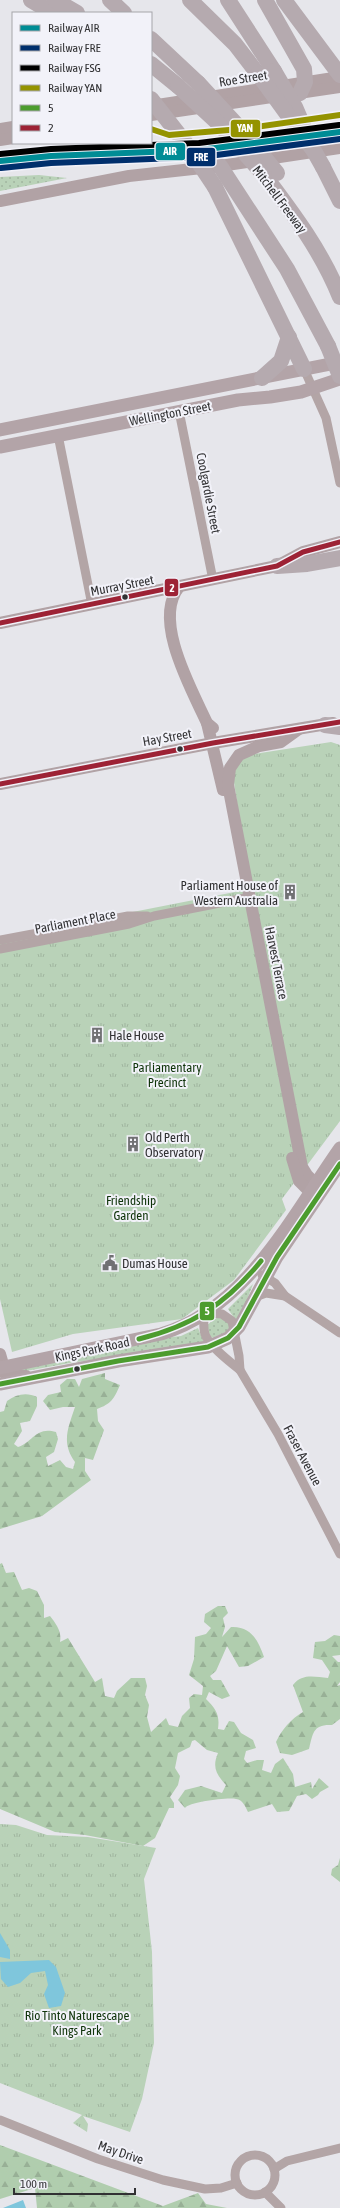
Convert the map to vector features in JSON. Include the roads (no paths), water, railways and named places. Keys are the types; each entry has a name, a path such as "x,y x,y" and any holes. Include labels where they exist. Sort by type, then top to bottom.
{"highway":[{"path":"31,0 51,12"},
{"path":"55,0 76,12"},
{"path":"110,0 123,12"},
{"path":"190,0 235,44 258,74 314,151 340,202"},
{"path":"265,0 296,51 304,69 303,88"},
{"path":"284,0 321,47 340,76"},
{"path":"231,4 296,106 314,151"},
{"path":"152,40 198,83 245,134 270,174"},
{"name":"Mitchell Freeway","path":"152,65 178,86 270,174 330,272 340,297"},
{"path":"152,100 187,145 215,188 304,369"},
{"path":"220,166 287,269 328,346 340,376"},
{"path":"262,378 281,361 289,337"},
{"path":"277,566 307,564 340,558"}],"main road":[{"name":"Wellington Street","path":"0,430 340,362"},
{"name":"Wellington Street","path":"0,447 238,400 301,392 340,379"},
{"path":"211,388 221,394 238,400"},
{"path":"213,1345 228,1338 235,1331 255,1297 260,1273 316,1191 340,1148"},
{"path":"316,1191 340,1164"},
{"name":"Kings Park Road","path":"2,1364 161,1334 180,1328 206,1314 235,1290 260,1273"},
{"name":"Kings Park Road","path":"0,1384 213,1345"}],"street":[{"name":"Roe Street","path":"152,115 303,88 340,76"},
{"name":"Roe Street","path":"152,106 303,88 340,87"},
{"path":"0,130 12,127"},
{"path":"0,140 12,138"},
{"path":"0,201 129,176 220,166 340,148"},
{"path":"304,369 326,418 340,483"},
{"name":"Coolgardie Street","path":"179,411 213,580"},
{"path":"58,435 92,605"},
{"name":"Murray Street","path":"0,623 277,566 303,552 340,542"},
{"name":"Harvest Terrace","path":"179,587 173,594 171,606 173,642 182,667 207,723 213,743 246,898"},
{"name":"Harvest Terrace","path":"207,723 226,741"},
{"name":"Hay Street","path":"0,784 213,743 335,724"},
{"name":"Harvest Terrace","path":"299,729 281,742 259,746 244,752 235,759 228,771 228,785 246,898 295,1170 299,1181 316,1191"},
{"name":"Parliament Place","path":"0,949 129,924 154,916 246,898"},
{"name":"Parliament Place","path":"0,940 128,916 154,916"},
{"path":"260,1273 275,1283 285,1296 340,1333"},
{"path":"255,1297 266,1293 285,1296"},
{"name":"Fraser Avenue","path":"240,1370 235,1331 232,1321 226,1315 206,1314 204,1333 213,1345 240,1370 278,1434 340,1554"},
{"path":"2,1364 7,1375 43,1376"},
{"name":"May Drive","path":"0,2120 98,2159 163,2180 205,2189 221,2188 237,2183"},
{"path":"274,2169 287,2161 340,2148"},
{"path":"251,2156 265,2158 274,2169 274,2182 265,2192 252,2195 246,2193 237,2183 236,2169 239,2163 251,2156"},
{"path":"265,2192 281,2208"}],"water":[{"path":"0,1933 10,1950 10,1959 0,1957"},
{"path":"49,1960 56,1967 65,1993 61,2006 49,2008 44,1994 48,1985 45,1971 31,1973 20,1983 8,1987 1,1979 0,1962"},
{"path":"23,2200 26,2208 3,2208"}],"rail line":[{"name":"YAN","path":"152,129 169,135 241,129 340,115"},
{"name":"FSG","path":"0,154 51,149 199,143 339,125"},
{"name":"AIR","path":"0,161 51,156 200,150 340,132"},
{"name":"FRE","path":"1,168 51,163 201,157 340,139"}],"place":[{"name":"Parliament House of Western Australia","path":"290,892"},
{"name":"Hale House","path":"97,1035"},
{"name":"Old Perth Observatory","path":"133,1144"},
{"name":"Dumas House","path":"110,1263"}],"park label":[{"name":"Parliamentary Precinct","path":"167,1074"},
{"name":"Friendship Garden","path":"131,1208"},
{"name":"Rio Tinto Naturescape Kings Park","path":"77,2022"}]}
